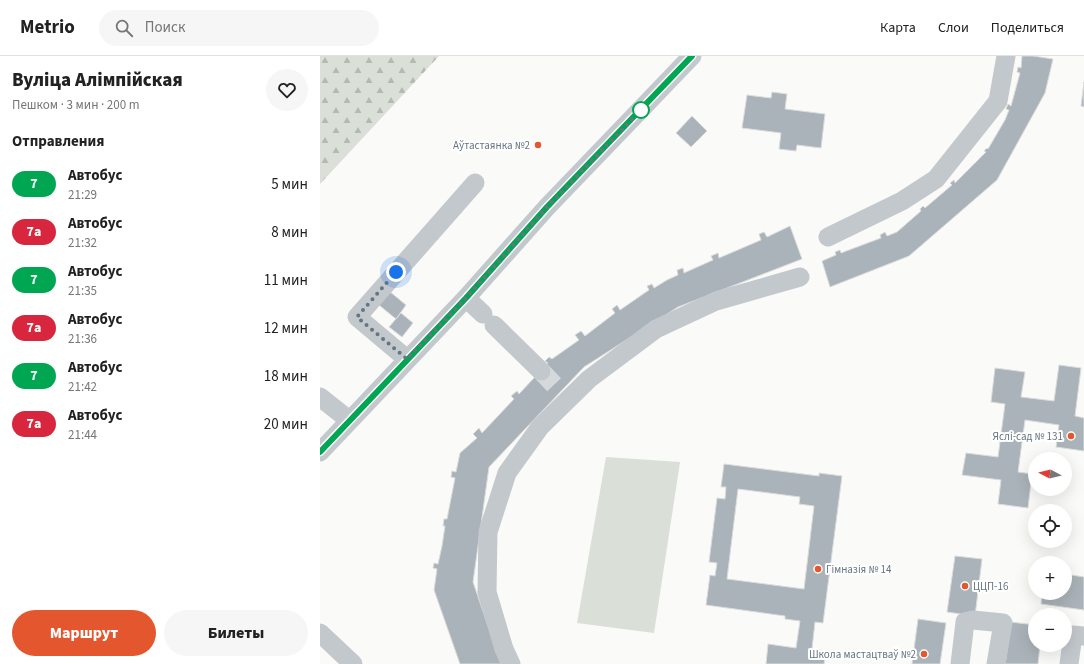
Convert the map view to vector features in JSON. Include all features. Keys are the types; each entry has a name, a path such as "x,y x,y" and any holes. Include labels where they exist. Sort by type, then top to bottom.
{"street":[{"path":"828,238 902,201 936,179 998,101 1006,56"},
{"path":"320,452 348,420 466,298 547,207 699,58"},
{"path":"407,359 357,317 475,183"},
{"path":"511,664 504,649 487,592 488,532 507,473 540,427 565,395 656,329 716,301 800,277"},
{"path":"466,298 541,371"},
{"path":"320,397 348,420"},
{"path":"960,664 965,622 973,620 1003,623 996,664"},
{"path":"320,633 354,664"},
{"path":"1069,664 1073,635 1084,636"}],"green space":[{"path":"320,56 439,56 320,184"},
{"path":"606,457 680,462 654,633 577,623"}],"building":[{"path":"1022,56 1053,59 1045,93 997,180 909,256 830,287 822,261 836,255 835,252 840,250 841,253 881,238 880,235 885,232 887,236 897,232 921,211 920,209 923,206 925,208 952,185 950,183 954,180 955,183 986,152 984,151 987,148 988,149 1005,120 1009,110 1006,109 1008,104 1011,106 1020,73 1017,72 1018,67 1021,68"},
{"path":"1084,82 1084,107 1081,106"},
{"path":"772,92 787,94 785,109 825,114 821,148 797,145 796,151 779,149 781,133 742,128 747,95 771,98"},
{"path":"692,116 707,131 691,147 676,133"},
{"path":"790,226 802,259 678,307 584,367 489,467 473,582 501,664 460,664 434,590 437,569 433,568 434,563 438,564 442,546 445,526 443,526 444,519 447,519 455,478 451,477 452,471 456,472 460,453 477,438 473,434 479,428 482,433 514,399 511,396 517,391 519,394 548,363 545,361 549,357 552,359 579,340 575,335 581,331 585,336 615,313 612,309 617,305 620,310 649,290 647,286 652,284 654,288 678,275 677,270 683,268 684,273 713,260 711,256 718,253 719,258 761,240 759,234 764,232 767,237"},
{"path":"389,291 406,305 396,319 379,305"},
{"path":"401,313 413,323 402,337 389,327"},
{"name":"Яслі-сад № 131","path":"1059,365 1081,368 1075,416 1084,418 1084,451 1056,447 1059,425 1025,420 1018,472 1028,473 1028,496 1029,496 1028,508 998,504 1001,480 962,475 966,453 998,457 1005,404 991,402 995,368 1025,372 1021,397 1054,401"},
{"name":"Гімназія № 14","path":"724,464 819,476 819,473 842,476 823,623 815,622 812,649 826,651 824,664 766,664 768,644 796,648 800,621 785,619 785,616 706,605 710,575 715,576 717,563 709,562 717,498 725,499 726,487 721,487","holes":["738,489 800,497 799,504 814,506 804,589 727,579"]},
{"name":"ЦЦП-16","path":"955,556 982,559 975,616 947,612"},
{"path":"1072,575 1084,577 1084,610 1041,604 1041,600 1072,600"},
{"path":"918,619 946,623 940,664 912,664"},
{"path":"1011,622 1028,624 1028,652 1039,652 1038,664 1005,664"}],"tunnel":[{"path":"541,371 561,392"}],"bus line":[{"name":"7","path":"320,452 348,420 466,298 547,207 692,56"}],"place":[{"name":"Аўтастаянка №2","path":"538,145"},
{"name":"Яслі-сад № 131","path":"1071,436"},
{"name":"Гімназія № 14","path":"818,569"},
{"name":"ЦЦП-16","path":"965,586"},
{"name":"Школа мастацтваў №2","path":"924,654"}],"route":[{"path":"396,272 357,317 407,359 466,298 547,207 641,110"}]}
